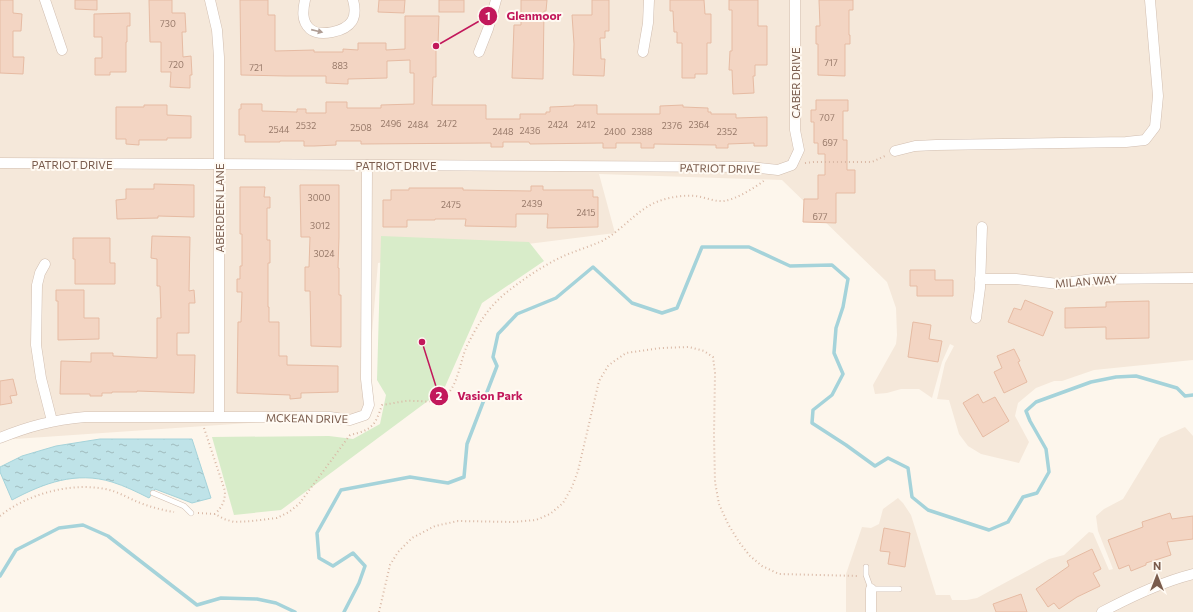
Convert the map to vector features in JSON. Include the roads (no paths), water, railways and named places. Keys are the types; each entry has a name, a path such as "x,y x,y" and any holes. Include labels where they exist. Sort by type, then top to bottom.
{"street":[{"path":"45,0 62,50"},
{"name":"ABERDEEN LANE","path":"210,0 217,30 219,57 219,416"},
{"path":"305,0 302,10 304,20 310,29 317,32 333,32 344,29 352,21 355,10 353,0"},
{"path":"479,52 488,29 496,0"},
{"path":"643,52 648,23 649,0"},
{"name":"CABER DRIVE","path":"792,165 798,150 795,123 795,0"},
{"path":"895,151 916,146 936,144 1126,142 1145,140 1155,127 1158,96 1150,0"},
{"name":"PATRIOT DRIVE","path":"0,163 744,167 778,170 792,165"},
{"name":"MCKEAN DRIVE","path":"0,438 52,421 84,417 330,417 350,420 365,415 369,405 366,379 367,165"},
{"path":"976,318 979,303 982,227"},
{"path":"45,264 40,273 37,285 36,345 41,378 52,421"},
{"name":"MILAN WAY","path":"980,279 1016,279 1058,284 1093,279 1193,278"},
{"path":"1102,612 1123,600 1193,574"},
{"path":"871,589 871,612"}],"lane":[{"path":"153,493 184,506 191,513"},
{"path":"866,567 866,575 871,589 899,589"}],"water":[{"path":"100,439 192,439 211,498 192,503 155,489 149,498 112,482 99,479 73,478 60,480 36,488 12,500 0,472 0,467 22,456 56,446"}],"waterway":[{"path":"344,612 359,583 365,566 353,553 333,566 319,558 317,533 341,490 410,477 448,483 464,477 467,444 497,366 493,357 498,334 517,314 556,298 593,267 632,303 662,313 677,308 702,247 749,247 790,266 832,265 848,279 843,307 836,328 834,353 843,374 832,395 813,410 812,423 875,466 888,458 908,468 912,497 928,510 989,530 1008,522 1023,497 1037,493 1049,472 1046,449 1026,411 1036,402 1091,382 1116,377 1136,376 1177,388 1185,396 1193,395"},
{"path":"0,576 16,550 59,528 83,525 108,536 197,605 221,598 257,599 276,603 295,612"}],"place":[{"name":"Glenmoor","path":"436,46"},
{"name":"Vasion Park","path":"422,342"}]}
